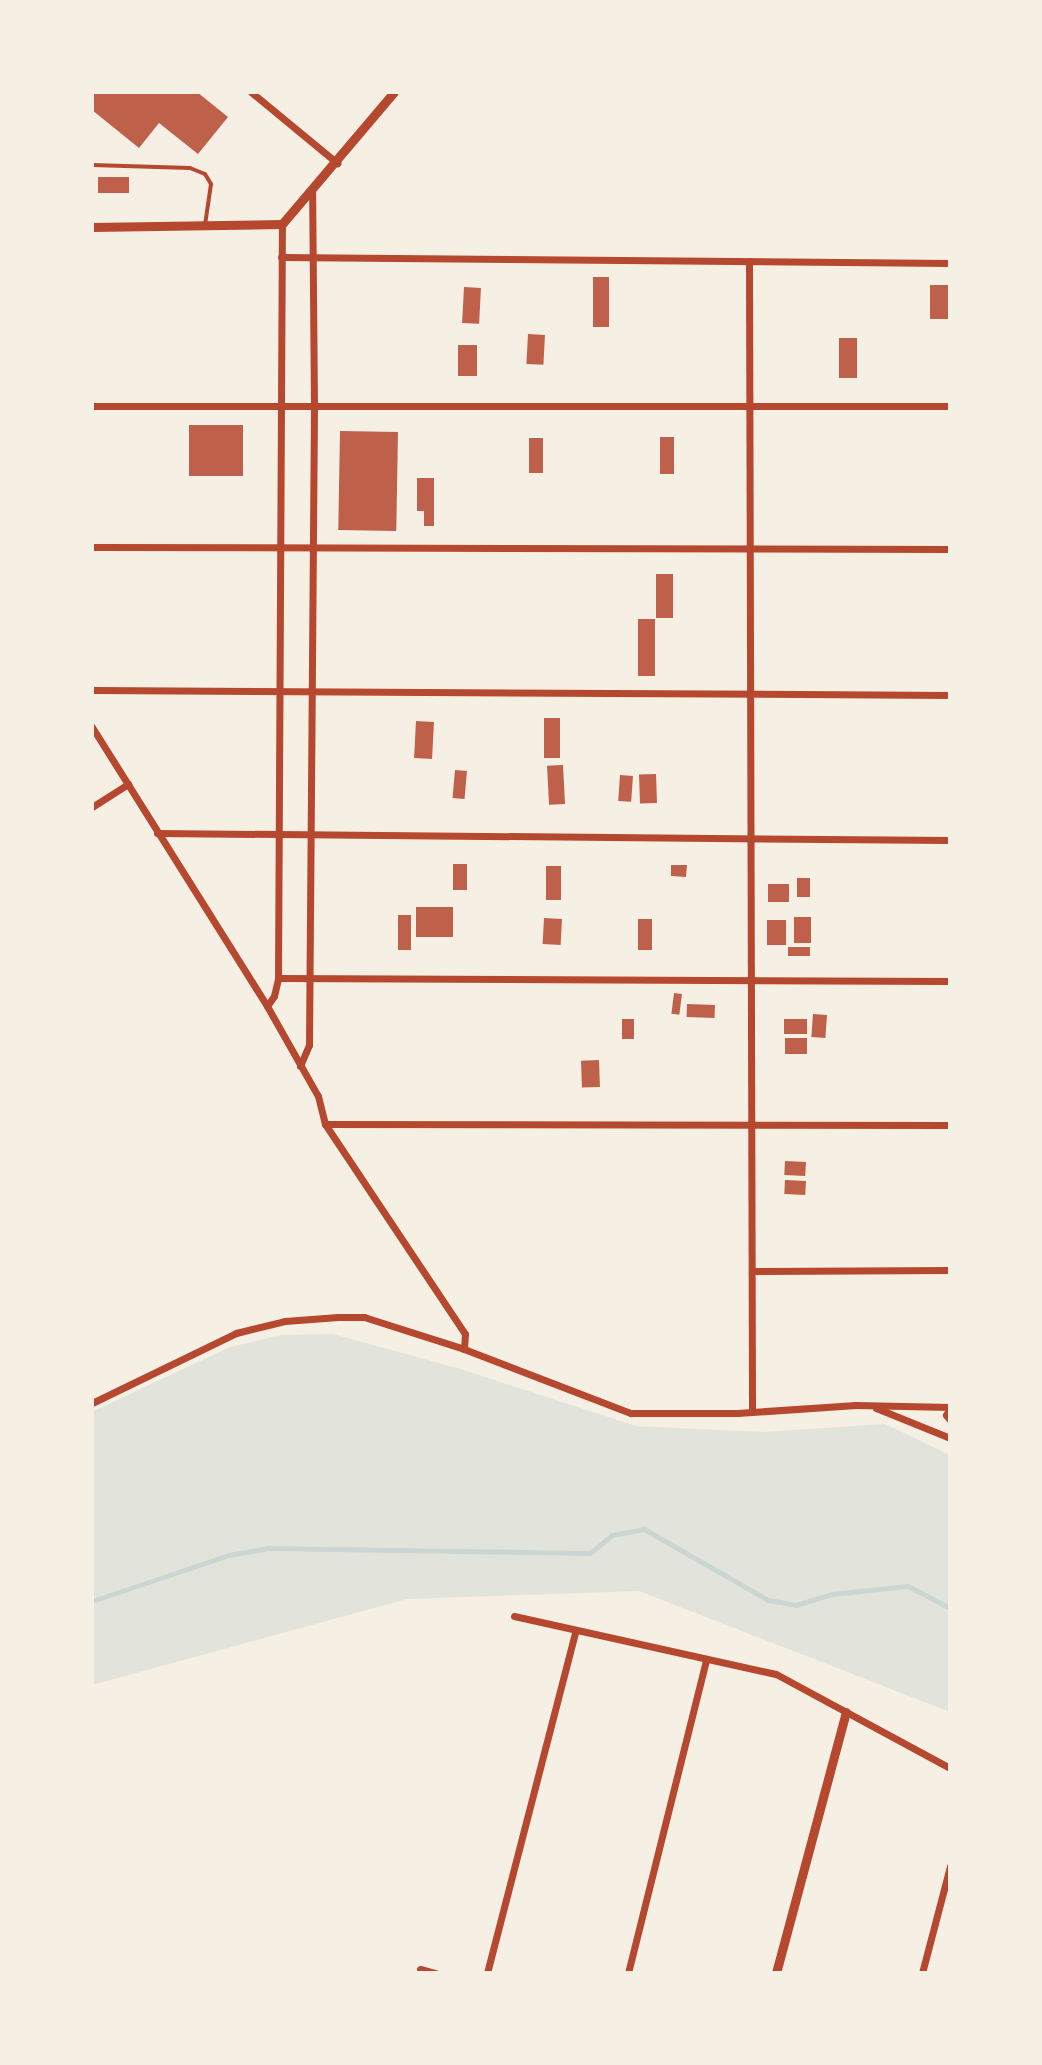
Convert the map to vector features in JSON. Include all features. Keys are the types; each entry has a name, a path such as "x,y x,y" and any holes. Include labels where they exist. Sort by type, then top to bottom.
{"street":[{"path":"251,92 337,163"},
{"path":"267,1006 274,996 278,978 282,224 337,163 394,92"},
{"path":"300,1066 309,1045 310,548 314,406 312,190"},
{"path":"92,227 282,224"},
{"path":"281,257 950,263"},
{"path":"749,261 752,1412"},
{"path":"92,406 950,406"},
{"path":"92,547 950,549"},
{"path":"92,690 950,695"},
{"path":"92,727 267,1006 318,1096 325,1124 465,1334 464,1349"},
{"path":"92,807 128,784"},
{"path":"157,833 278,833 309,837 950,840"},
{"path":"278,978 950,981"},
{"path":"325,1124 950,1125"},
{"path":"753,1271 950,1270"},
{"path":"92,1403 212,1342 285,1321 364,1317 464,1349 631,1413 752,1412 870,1406 950,1408 946,1415 950,1420"},
{"path":"870,1406 950,1438"},
{"path":"514,1616 776,1674 950,1768"},
{"path":"487,1973 576,1630"},
{"path":"628,1973 706,1660"},
{"path":"776,1973 846,1712"},
{"path":"922,1973 950,1866"},
{"path":"420,1969 435,1973"}],"lane":[{"path":"92,165 190,168 205,174 211,184 205,227"}],"shaded area":[{"path":"333,1334 457,1368 636,1426 763,1432 885,1424 950,1455 950,1712 639,1591 407,1599 92,1685 94,1411 230,1347 281,1335"}],"building":[{"path":"92,92 197,92 228,117 198,154 159,123 139,148 92,110"},
{"path":"98,177 129,177 129,193 98,193"},
{"path":"593,277 609,277 609,327 593,327"},
{"path":"930,285 949,285 949,319 930,319"},
{"path":"464,287 481,288 479,324 462,323"},
{"path":"528,334 545,335 543,365 526,364"},
{"path":"839,338 857,338 857,378 839,378"},
{"path":"458,345 477,345 477,376 458,376"},
{"path":"189,425 243,425 243,476 189,476"},
{"path":"340,431 398,432 396,531 338,530"},
{"path":"660,437 674,437 674,474 660,474"},
{"path":"529,438 543,438 543,473 529,473"},
{"path":"417,478 434,478 434,526 424,526 424,511 417,511"},
{"path":"656,574 673,574 673,618 656,618"},
{"path":"638,619 655,619 655,676 638,676"},
{"path":"544,718 560,718 560,758 544,758"},
{"path":"416,721 434,722 432,759 414,758"},
{"path":"563,765 565,804 549,805 547,766"},
{"path":"455,770 467,771 465,799 453,798"},
{"path":"656,774 657,803 640,804 639,775"},
{"path":"620,775 633,776 631,802 618,801"},
{"path":"453,864 467,864 467,890 453,890"},
{"path":"671,865 687,865 686,877 671,876"},
{"path":"546,866 561,866 561,900 546,900"},
{"path":"797,878 810,878 810,897 797,897"},
{"path":"768,884 789,884 789,902 768,902"},
{"path":"416,907 453,907 453,937 416,937"},
{"path":"398,915 411,915 411,950 398,950"},
{"path":"794,917 811,917 811,943 794,943"},
{"path":"544,918 562,919 561,945 543,944"},
{"path":"638,919 652,919 652,950 638,950"},
{"path":"767,920 786,920 786,945 767,945"},
{"path":"788,947 810,947 810,956 788,956"},
{"path":"674,993 682,994 679,1015 671,1014"},
{"path":"687,1004 715,1005 715,1018 687,1017"},
{"path":"813,1014 827,1015 825,1038 811,1037"},
{"path":"622,1019 634,1019 634,1039 622,1039"},
{"path":"784,1019 807,1019 807,1034 784,1034"},
{"path":"785,1038 807,1038 807,1054 785,1054"},
{"path":"599,1060 600,1087 582,1088 581,1061"},
{"path":"785,1161 806,1162 805,1176 784,1175"},
{"path":"785,1180 806,1181 805,1195 784,1194"}],"waterway":[{"path":"92,1601 229,1555 267,1548 590,1553 612,1535 644,1529 768,1600 796,1605 832,1594 908,1586 950,1608"}]}
